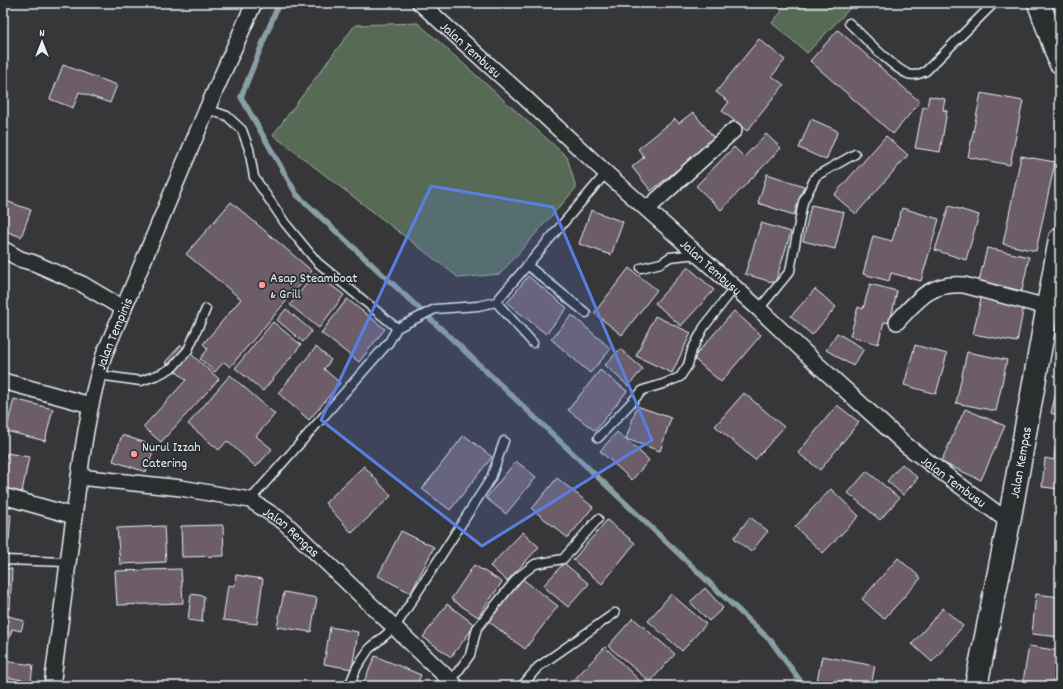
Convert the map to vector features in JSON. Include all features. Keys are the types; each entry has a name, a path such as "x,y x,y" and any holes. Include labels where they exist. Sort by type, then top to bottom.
{"street":[{"name":"Jalan Tempinis","path":"52,686 79,477 90,406 98,375 104,355 207,109 254,3"},
{"name":"Jalan Tembusu","path":"420,3 647,210 735,287 907,446 1009,522"},
{"path":"1039,3 1059,56"},
{"path":"647,210 734,130"},
{"name":"Jalan Kempas","path":"976,686 1053,298 1060,239"},
{"path":"3,249 20,259 34,263 82,284 124,309"},
{"path":"897,322 914,303 923,296 942,286 952,284 1053,298"},
{"path":"3,381 90,406"},
{"name":"Jalan Rengas","path":"79,477 181,488 250,500 284,522 454,684"},
{"path":"3,496 74,516"}],"lane":[{"path":"849,23 894,65 908,74 915,75 926,71 994,3"},
{"path":"207,109 227,116 242,130 249,149 254,177 285,223 317,262 397,328"},
{"path":"759,309 790,271 803,202 816,176 855,154"},
{"path":"250,500 388,342 397,328 414,318 435,309 478,306 496,302 606,173"},
{"path":"641,268 661,263 670,256 698,254"},
{"path":"527,265 586,314"},
{"path":"598,438 643,390 680,377 688,366 692,350 704,327 735,287"},
{"path":"496,302 533,343"},
{"path":"98,375 141,381 160,374 173,367 188,350 206,309"},
{"path":"349,686 357,667 369,649 395,627 491,478 504,441"},
{"path":"454,684 470,655 477,628 518,577 535,564 563,558 598,519"},
{"path":"3,560 68,562"},
{"path":"522,686 538,667 615,614"}],"highlighted area":[{"path":"431,186 553,207 652,440 482,546 321,420"}],"green space":[{"path":"774,3 855,3 807,53 772,23 782,11"},
{"path":"418,23 567,157 576,188 500,274 459,278 273,135 355,25"}],"building":[{"path":"838,30 920,102 893,134 810,61"},
{"path":"759,39 785,60 772,76 784,85 747,131 722,111 729,102 716,92"},
{"path":"63,65 117,85 110,103 79,92 73,108 50,99"},
{"path":"981,93 1023,101 1010,165 968,157"},
{"path":"929,96 945,99 943,110 947,111 940,152 915,148 923,107 927,108"},
{"path":"693,112 715,139 651,191 632,167 644,157 638,149 675,119 679,123"},
{"path":"811,119 838,131 826,160 799,148"},
{"path":"766,134 781,148 721,210 696,186 734,147 744,157"},
{"path":"886,136 908,155 856,214 834,195"},
{"path":"1021,156 1055,162 1036,251 1003,244"},
{"path":"767,174 804,186 794,215 758,203"},
{"path":"3,200 31,210 21,237 3,230"},
{"name":"Asap Steamboat & Grill","path":"231,202 312,271 230,367 224,362 215,372 200,359 208,349 203,344 241,299 186,254"},
{"path":"811,205 844,212 835,249 803,241"},
{"path":"949,206 979,215 966,260 935,250"},
{"path":"902,208 939,219 921,281 891,273 889,281 863,274 873,236 892,241"},
{"path":"591,210 623,222 611,255 579,244"},
{"path":"761,223 791,232 775,283 745,274"},
{"path":"987,248 1029,257 1022,291 979,281"},
{"path":"688,267 714,290 681,326 655,303"},
{"path":"629,268 657,290 622,335 594,313"},
{"path":"315,273 344,295 319,328 290,305"},
{"path":"528,276 567,308 546,334 507,303"},
{"path":"870,284 897,291 890,323 884,322 878,344 850,336 858,307 863,309"},
{"path":"815,289 836,307 812,335 791,316"},
{"path":"981,298 1024,306 1017,342 973,334"},
{"path":"347,299 385,329 359,362 321,333"},
{"path":"286,309 312,331 303,342 277,320"},
{"path":"734,311 761,335 721,382 693,358"},
{"path":"572,315 611,349 590,373 551,339"},
{"path":"655,316 691,333 672,373 636,356"},
{"path":"273,322 301,345 263,391 235,368"},
{"path":"837,333 864,349 853,366 826,350"},
{"path":"181,345 219,379 161,442 143,427 186,380 165,362"},
{"path":"915,345 947,354 936,394 904,385"},
{"path":"316,347 331,360 324,369 340,383 309,420 278,393"},
{"path":"620,349 643,369 628,386 605,365"},
{"path":"967,352 1007,360 996,411 956,403"},
{"path":"600,370 627,391 595,431 568,410"},
{"path":"230,375 275,414 256,436 272,449 256,467 227,441 219,450 188,424"},
{"path":"1057,389 1060,390 1060,416 1051,413"},
{"path":"744,393 784,427 755,460 715,426"},
{"path":"14,399 53,409 45,441 6,431"},
{"path":"837,405 859,422 820,470 798,453"},
{"path":"637,406 671,418 660,451 626,439"},
{"path":"965,409 1005,426 981,480 941,462"},
{"path":"617,432 649,460 632,480 600,451"},
{"name":"Nurul Izzah Catering","path":"122,435 155,446 146,472 113,461"},
{"path":"464,435 492,457 450,510 422,489"},
{"path":"1055,447 1060,447 1060,489 1042,487 1045,458 1054,460"},
{"path":"7,453 29,457 22,492 3,488 3,473"},
{"path":"516,461 536,477 506,514 486,498"},
{"path":"902,464 918,478 903,495 887,481"},
{"path":"364,466 391,496 352,533 325,503"},
{"path":"867,471 899,498 880,520 848,493"},
{"path":"557,478 593,507 568,538 532,509"},
{"path":"831,489 859,516 823,553 795,527"},
{"path":"3,515 11,515 9,540 3,540"},
{"path":"750,517 768,531 751,552 734,538"},
{"path":"607,520 635,543 602,584 573,560"},
{"path":"223,525 224,556 182,557 181,526"},
{"path":"164,526 166,562 120,564 117,528"},
{"path":"401,531 434,547 411,593 378,576"},
{"path":"523,532 539,547 507,581 490,566"},
{"path":"898,558 921,578 884,619 862,599"},
{"path":"564,563 589,584 568,607 543,586"},
{"path":"474,565 502,582 478,617 451,599"},
{"path":"3,568 12,569 10,609 3,608"},
{"path":"181,569 183,603 117,605 115,571"},
{"path":"236,575 263,579 257,624 223,620 228,585 235,586"},
{"path":"521,578 558,606 525,649 488,621"},
{"path":"705,588 723,608 709,621 690,602"},
{"path":"284,592 317,598 311,632 277,627"},
{"path":"191,594 204,596 202,622 188,620"},
{"path":"671,594 706,624 682,651 648,621"},
{"path":"1036,594 1060,597 1060,637 1032,634"},
{"path":"447,604 475,625 451,657 423,637"},
{"path":"943,608 963,626 932,662 912,644"},
{"path":"3,614 24,621 21,631 12,629 5,653 3,653"},
{"path":"633,618 675,654 650,682 608,646"},
{"path":"330,627 358,632 352,669 324,664"},
{"path":"1029,646 1060,651 1060,686 1023,681"},
{"path":"605,647 645,686 574,686 571,683"},
{"path":"375,656 421,675 416,686 362,686"},
{"path":"822,656 875,666 871,686 816,686"},
{"path":"3,661 33,665 31,681 3,677"}],"waterway":[{"path":"279,3 241,97 297,195 452,339 771,641 804,686"}],"place":[{"name":"Asap Steamboat & Grill","path":"262,285"},
{"name":"Nurul Izzah Catering","path":"134,454"}]}
